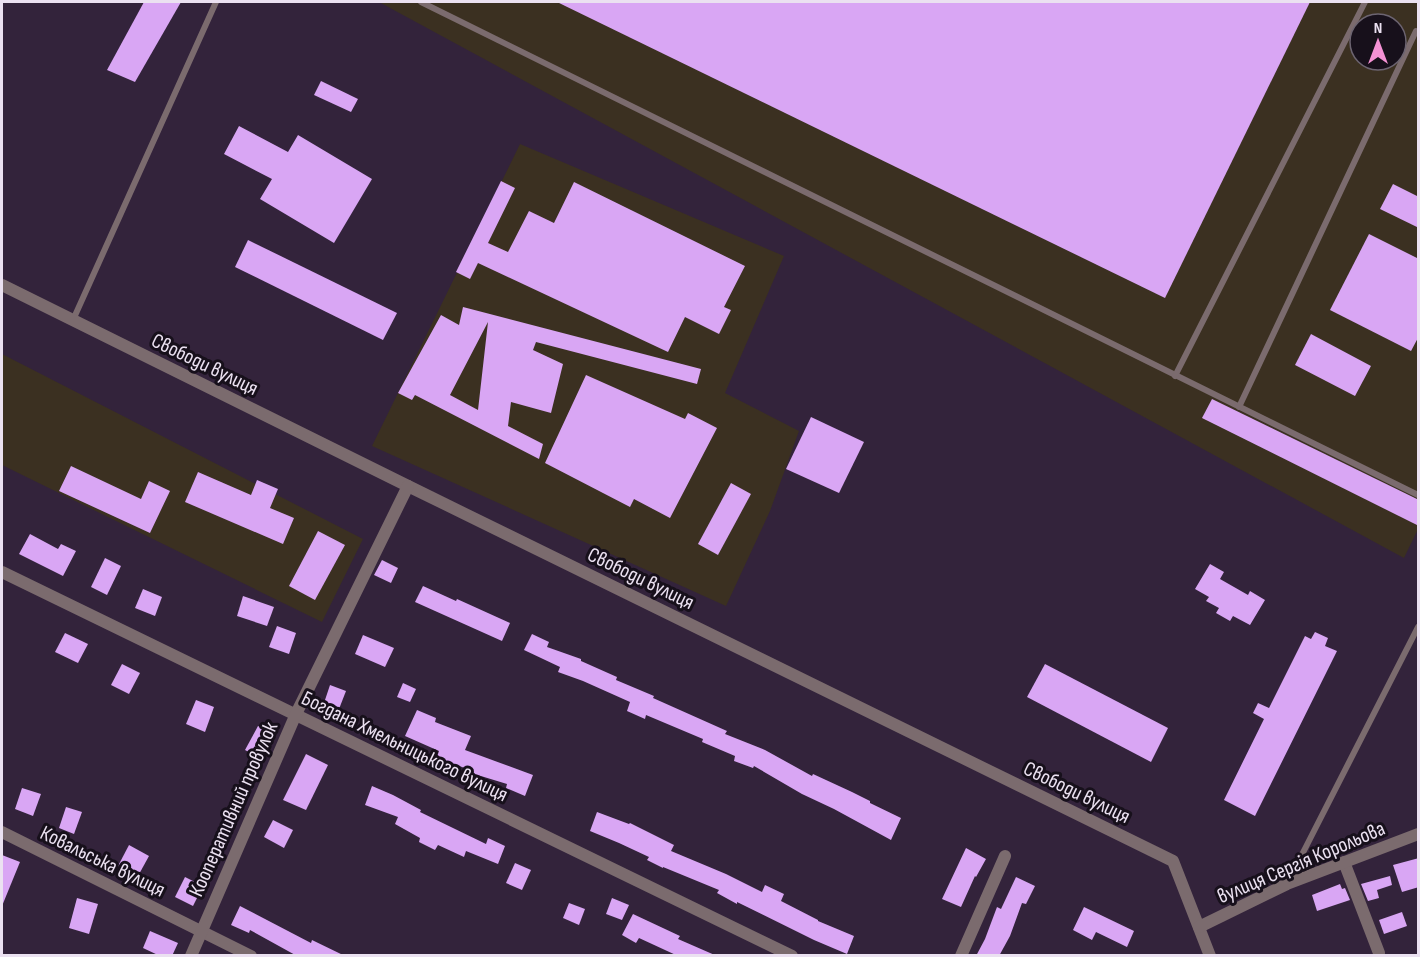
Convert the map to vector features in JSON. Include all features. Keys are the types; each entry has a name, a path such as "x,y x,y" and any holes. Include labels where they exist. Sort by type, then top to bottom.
{"street":[{"name":"Свободи вулиця","path":"2,285 1173,861 1210,956"},
{"name":"Кооперативний провулок","path":"191,956 296,714 408,486"},
{"name":"Богдана Хмельницького вулиця","path":"2,572 792,956"},
{"name":"Ковальська вулиця","path":"2,832 251,956"},
{"name":"вулиця Сергія Корольова","path":"1199,927 1287,884 1419,834"},
{"path":"961,956 1005,856"},
{"path":"1344,862 1379,953"}],"lane":[{"path":"74,320 216,2"},
{"path":"421,2 1419,495"},
{"path":"1175,376 1365,2"},
{"path":"1239,407 1416,31 1419,32"},
{"path":"1287,884 1419,627"}],"shaded area":[{"path":"379,2 1418,2 1418,529 1404,558"},
{"path":"520,144 784,256 725,393 799,431 770,511 726,606 372,446"},
{"path":"2,354 363,539 322,622 2,465"}],"building":[{"path":"144,2 181,2 135,82 107,70"},
{"path":"557,2 1310,2 1165,298"},
{"path":"321,81 358,99 351,112 314,95"},
{"path":"239,126 288,152 298,135 372,179 334,243 260,199 272,179 224,154"},
{"path":"501,181 515,188 488,243 508,252 529,211 554,223 574,182 745,266 724,307 731,310 719,334 685,317 668,352 478,263 470,279 456,272"},
{"path":"1393,184 1419,197 1419,228 1380,209"},
{"path":"1369,234 1419,259 1419,336 1411,351 1330,310"},
{"path":"248,240 397,313 383,340 235,267"},
{"path":"463,307 701,369 697,384 536,342 533,350 563,364 551,413 511,402 508,426 543,444 539,459 415,395 412,400 398,393 441,315 459,325","holes":["488,322 478,410 450,395"]},
{"path":"1311,334 1371,366 1355,396 1295,365"},
{"path":"586,375 685,419 688,413 717,428 670,518 634,499 630,507 545,463"},
{"path":"1212,399 1419,500 1419,526 1202,418"},
{"path":"811,417 864,442 839,493 786,469"},
{"path":"71,466 141,499 149,481 170,491 150,533 59,491"},
{"path":"198,472 251,495 257,480 278,489 270,508 294,518 283,544 185,502"},
{"path":"731,483 751,494 718,555 698,544"},
{"path":"318,531 345,545 315,600 289,586"},
{"path":"30,534 58,549 61,544 76,551 63,576 19,554"},
{"path":"105,558 121,566 107,595 91,587"},
{"path":"382,560 398,568 391,583 374,575"},
{"path":"1210,564 1224,572 1220,579 1248,595 1250,591 1265,600 1250,625 1233,616 1230,621 1216,613 1219,608 1206,601 1209,597 1195,589"},
{"path":"423,586 510,623 502,641 415,602"},
{"path":"143,589 162,597 155,616 135,608"},
{"path":"243,596 274,607 267,626 237,616"},
{"path":"277,626 296,633 289,654 269,647"},
{"path":"1315,632 1328,638 1325,646 1337,651 1255,816 1224,800 1264,719 1253,713 1258,703 1269,708 1305,636 1311,639"},
{"path":"65,633 88,644 78,663 55,652"},
{"path":"532,634 549,642 547,647 581,659 617,677 616,680 727,731 725,734 765,750 812,776 813,774 852,792 901,818 891,840 802,794 754,766 753,768 734,761 735,756 702,742 703,739 646,715 645,719 627,711 630,702 558,672 560,667 524,650"},
{"path":"363,635 394,648 385,667 355,654"},
{"path":"122,664 140,673 129,694 111,685"},
{"path":"1045,664 1168,728 1151,762 1027,697"},
{"path":"403,683 416,689 410,702 397,697"},
{"path":"330,685 346,691 339,709 324,703"},
{"path":"196,700 214,707 205,732 186,724"},
{"path":"417,710 436,718 435,722 471,736 465,750 533,775 525,796 506,788 507,784 471,773 472,771 437,757 439,751 405,736"},
{"path":"258,726 276,735 263,760 245,750"},
{"path":"306,754 328,765 306,810 283,800"},
{"path":"372,786 486,844 488,838 505,846 498,864 466,851 464,857 438,845 435,850 419,842 420,838 395,824 398,817 365,805"},
{"path":"22,788 41,794 33,816 15,809"},
{"path":"66,807 82,812 74,834 59,828"},
{"path":"597,812 630,823 674,845 671,851 762,892 765,885 784,894 781,901 818,921 854,936 847,954 737,902 737,904 717,893 719,890 663,868 647,860 649,857 590,831"},
{"path":"273,820 293,830 284,848 264,837"},
{"path":"129,845 149,856 138,876 118,866"},
{"path":"966,848 986,859 975,876 961,907 942,899"},
{"path":"2,855 20,862 2,906"},
{"path":"1419,858 1419,887 1402,892 1393,865"},
{"path":"515,863 531,870 522,890 506,883"},
{"path":"1390,876 1392,885 1377,890 1379,898 1368,901 1361,884"},
{"path":"185,877 203,886 193,906 175,897"},
{"path":"1016,877 1035,886 1026,904 1022,903 1010,936 999,956 976,956 997,907 1001,909"},
{"path":"1340,884 1342,889 1345,888 1350,900 1317,911 1312,895"},
{"path":"77,898 98,904 89,934 69,928"},
{"path":"612,898 629,905 622,920 606,914"},
{"path":"569,903 585,909 579,925 563,918"},
{"path":"240,906 311,943 312,940 345,956 297,956 250,930 249,933 231,925"},
{"path":"1084,907 1134,931 1127,947 1096,932 1092,940 1073,930"},
{"path":"1402,912 1407,926 1384,934 1379,920"},
{"path":"633,914 680,936 678,939 717,956 678,956 639,938 636,943 622,935"},
{"path":"150,931 178,943 172,956 160,956 143,948"}]}
